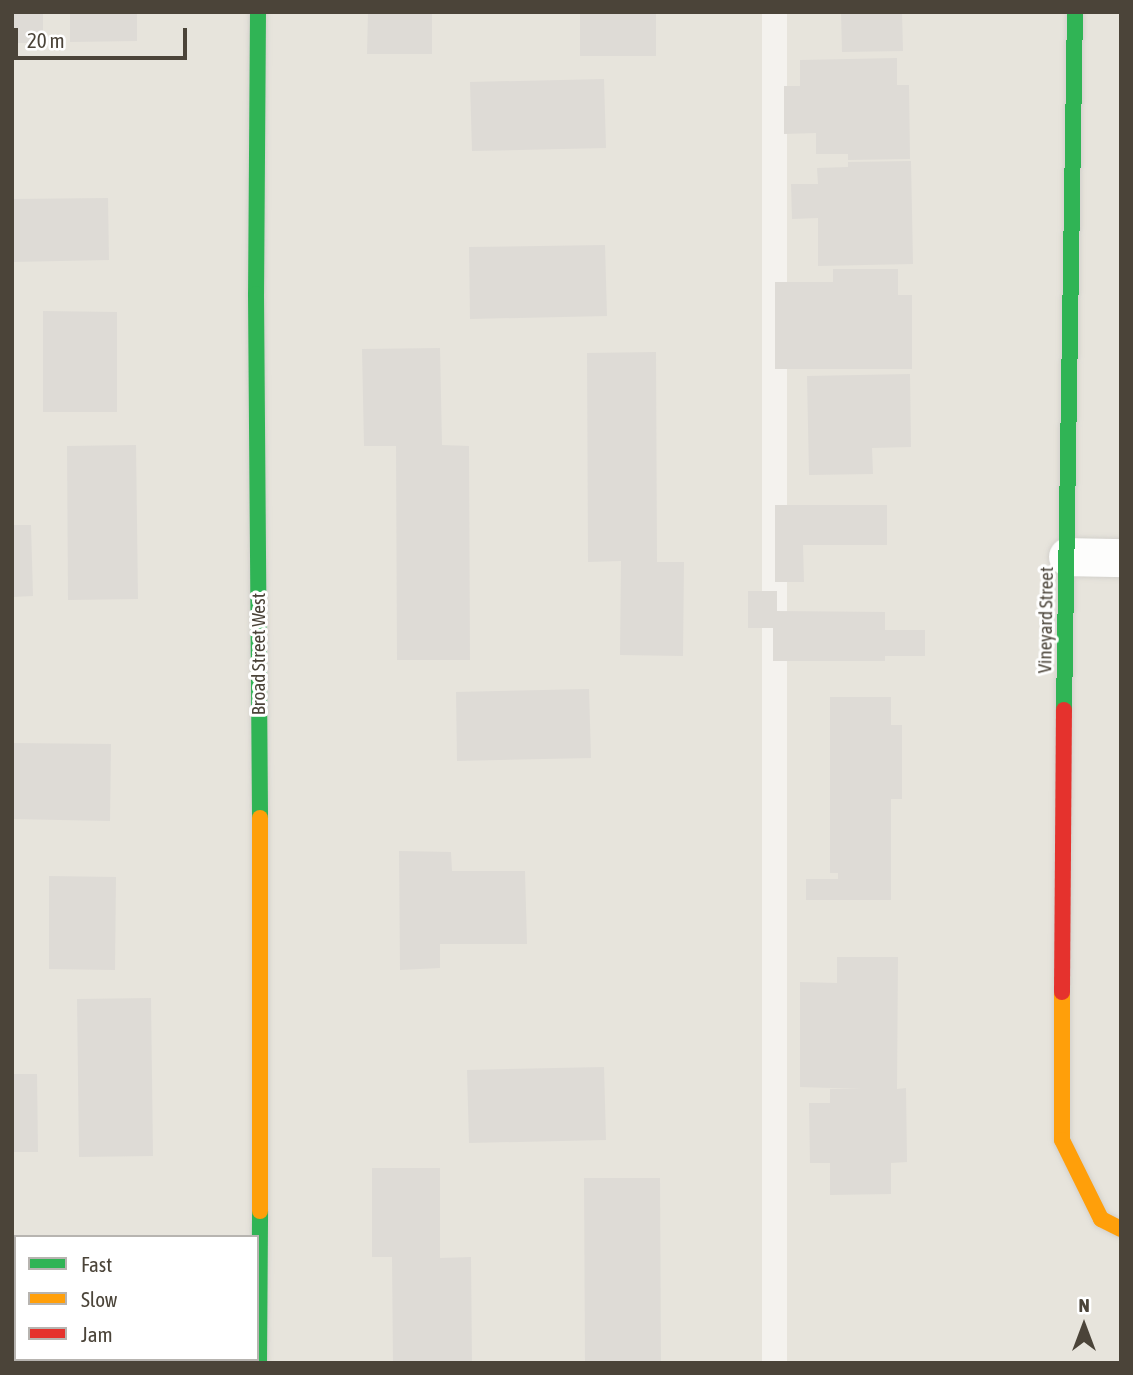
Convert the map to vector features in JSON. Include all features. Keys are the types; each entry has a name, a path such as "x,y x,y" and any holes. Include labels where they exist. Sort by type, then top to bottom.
{"street":[{"name":"Broad Street West","path":"258,12 256,294 261,994 259,1235"},
{"name":"Vineyard Street","path":"1075,12 1062,855 1062,1140 1101,1219 1121,1229"},
{"path":"1068,557 1121,558"}],"shaded area":[{"path":"12,12 762,12 762,1363 12,1363"},
{"path":"787,12 1121,12 1121,1363 787,1363"}],"building":[{"path":"12,12 43,12 43,43 12,43"},
{"path":"70,12 137,12 137,41 70,42"},
{"path":"368,12 432,12 432,54 367,54"},
{"path":"580,12 656,12 656,56 580,56"},
{"path":"841,12 902,12 903,51 842,52"},
{"path":"897,58 897,85 909,85 910,159 848,160 848,154 816,154 816,133 784,134 784,86 800,86 800,60"},
{"path":"604,79 606,148 472,151 470,82"},
{"path":"911,161 913,264 818,266 818,218 792,219 791,184 818,184 817,168 848,167 848,162"},
{"path":"108,198 109,260 12,262 12,199"},
{"path":"605,245 607,316 470,319 469,247"},
{"path":"833,269 898,269 898,295 912,295 912,369 775,369 775,282 833,282"},
{"path":"43,311 117,312 117,412 43,412"},
{"path":"440,348 442,445 469,446 470,660 397,660 396,446 364,446 362,349"},
{"path":"656,352 657,562 684,562 683,656 620,655 621,561 588,562 587,353"},
{"path":"910,374 911,447 872,448 873,474 809,475 807,376"},
{"path":"136,445 138,599 68,600 67,446"},
{"path":"775,505 887,505 887,545 803,545 804,582 775,582"},
{"path":"12,525 31,525 33,596 12,597"},
{"path":"748,591 777,591 777,611 885,612 885,630 925,630 925,656 885,656 885,661 773,661 773,628 748,628"},
{"path":"589,689 591,758 457,761 456,692"},
{"path":"830,697 891,697 891,725 902,725 902,799 891,799 891,900 806,900 806,879 838,879 838,873 830,873"},
{"path":"12,743 111,744 110,821 12,819"},
{"path":"399,851 451,852 452,871 525,871 527,944 440,944 440,968 400,970"},
{"path":"49,876 116,877 115,970 49,969"},
{"path":"837,957 898,957 897,1089 906,1088 907,1162 891,1163 891,1194 830,1195 830,1163 810,1163 809,1103 830,1103 830,1089 863,1089 800,1087 800,982 837,983"},
{"path":"151,998 153,1156 79,1157 77,999"},
{"path":"604,1067 606,1140 469,1143 467,1070"},
{"path":"12,1074 37,1074 38,1152 12,1152"},
{"path":"372,1168 440,1168 440,1258 471,1257 472,1363 393,1363 392,1257 372,1257"},
{"path":"584,1178 660,1178 661,1363 585,1363"}],"traffic: fast":[{"path":"258,12 256,294 260,818"},
{"path":"1064,710 1075,12"},
{"path":"259,1363 260,1211"}],"traffic: slow":[{"path":"260,818 260,1211"},
{"path":"1062,992 1062,1140 1101,1219 1121,1229"}],"traffic: jam":[{"path":"1062,992 1064,710"}]}
